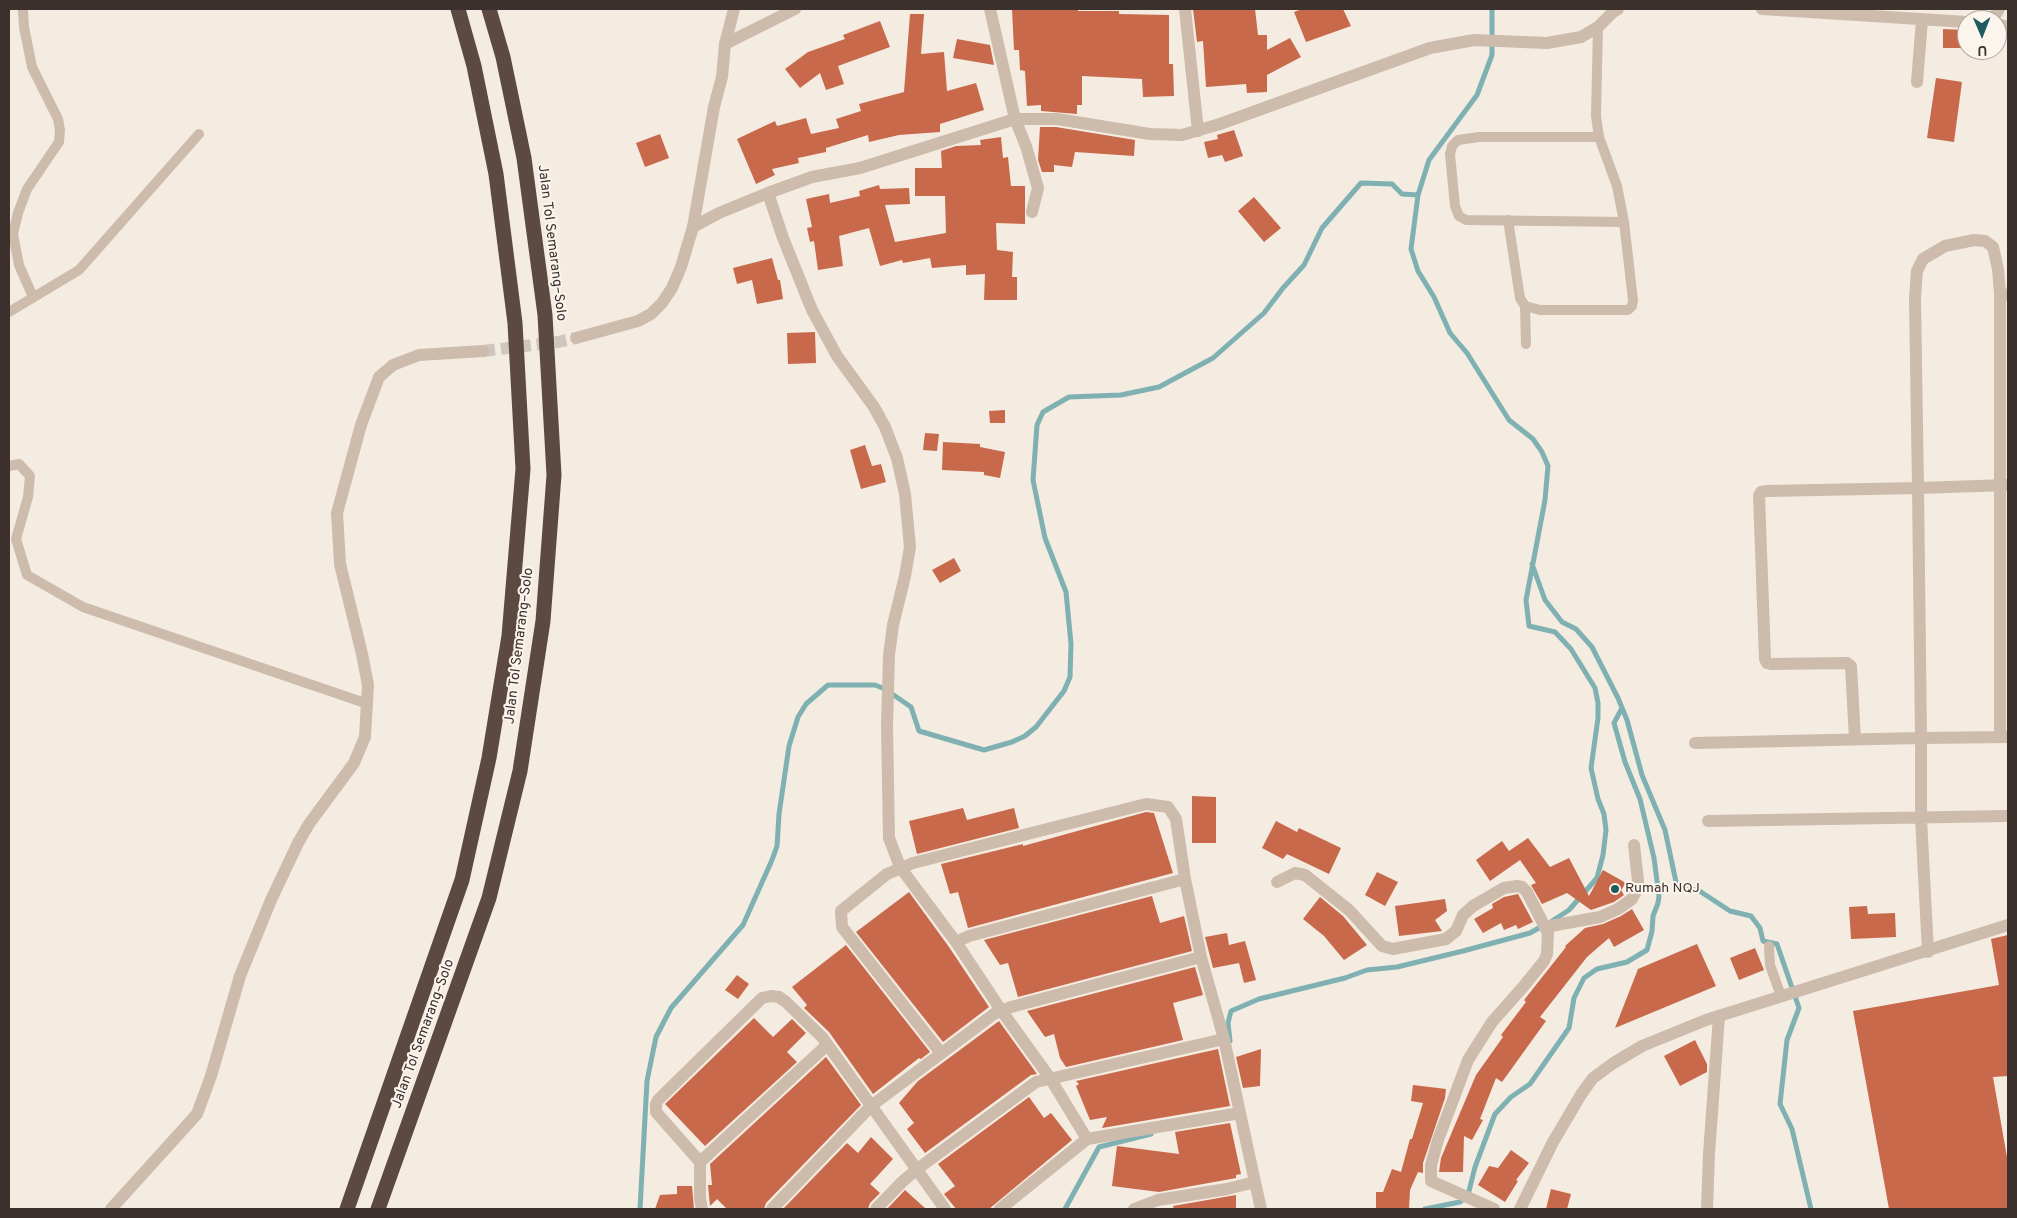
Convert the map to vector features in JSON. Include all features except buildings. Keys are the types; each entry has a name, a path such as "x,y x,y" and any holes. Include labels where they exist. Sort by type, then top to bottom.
{"highway":[{"name":"Jalan Tol Semarang–Solo","path":"347,1209 462,880 489,758 509,636 523,469 515,323 496,174 474,66 458,9"},
{"name":"Jalan Tol Semarang–Solo","path":"378,1209 489,898 520,771 543,621 554,475 545,315 524,158 503,57 489,9"}],"street":[{"path":"576,338 638,321 651,314 672,288 693,226 714,107 722,77 725,44 734,9"},
{"path":"725,44 795,9"},
{"path":"990,9 1016,119 1038,188 1032,212"},
{"path":"1186,9 1198,131"},
{"path":"693,226 719,212 812,177 860,168 1016,119 1057,119 1168,136 1198,131 1430,48 1474,40 1547,43 1581,37 1598,27 1618,9"},
{"path":"1762,9 1855,12 1922,20 1957,22"},
{"path":"1917,82 1922,20"},
{"path":"768,193 783,238 812,310 838,356 874,407 891,442 901,474 909,524 910,547 893,625 889,655 889,838 900,867 956,942 1001,1010 1050,1078 1087,1140"},
{"path":"1695,743 1921,738 2004,737 2004,294 1993,247 1985,241 1974,240 1945,246 1923,259 1917,271 1915,298 1921,738 1921,818 1928,952"},
{"path":"111,1209 196,1114 211,1076 228,1012 254,938 298,843 309,824 358,756 365,737 368,704 366,670 340,564 337,513 361,425 379,377 393,365 419,355 483,351"},
{"path":"1855,740 1851,666 1847,663 1771,664 1767,663 1765,658 1759,496 1761,492 2005,485"},
{"path":"941,1053 842,927 841,911 887,874 900,867 1146,804 1159,804 1168,808 1176,819 1185,879 1201,957 1224,1039 1261,1209"},
{"path":"1708,821 2008,816"},
{"path":"1544,924 1600,916 1618,910 1632,899 1638,888 1634,845"},
{"path":"1277,882 1295,873 1305,875 1349,910 1378,942 1387,948 1446,939 1456,931 1463,915 1473,906 1511,886 1522,887 1544,924 1549,940 1544,961 1492,1022 1468,1060 1438,1140 1431,1165 1432,1180 1494,1209"},
{"path":"956,942 970,936 1185,879"},
{"path":"1520,1209 1554,1142 1582,1093 1593,1078 1642,1046 1719,1016 1928,952 2008,925"},
{"path":"772,1209 871,1106 1001,1010 1201,957"},
{"path":"702,1209 700,1198 700,1162 656,1112 656,1104 762,998 771,996 779,997 786,1002 822,1037 945,1209"},
{"path":"1707,1209 1719,1016"},
{"path":"876,1209 916,1170 1036,1082 1224,1039"},
{"path":"700,1162 827,1045"},
{"path":"1000,1209 1087,1140 1240,1113"},
{"path":"1134,1209 1158,1200 1193,1196 1255,1182"}],"lane":[{"path":"23,9 24,27 32,67 58,119 60,130 59,142 28,189 18,213 13,234 18,265 33,297"},
{"path":"1524,306 1540,310 1628,310 1632,306 1633,300 1624,222 1617,186 1599,137 1596,107 1598,27"},
{"path":"9,312 79,270 199,134"},
{"path":"1599,137 1479,137 1458,140 1452,146 1450,154 1455,206 1459,216 1466,220 1624,222"},
{"path":"1508,220 1520,298 1524,306 1526,344"},
{"path":"9,466 19,464 30,476 28,497 16,539 27,575 83,607 368,704"},
{"path":"1769,946 1770,965 1790,993"}],"waterway":[{"path":"1492,9 1492,55 1477,95 1429,160 1418,195 1411,249 1418,271 1434,297 1450,333 1467,353 1509,420 1533,439 1542,452 1548,466 1545,500 1526,600 1529,626 1555,632 1571,649 1595,688 1598,718 1591,768 1598,799 1604,814 1606,830 1603,855 1597,878 1569,910 1552,921"},
{"path":"640,1209 647,1081 656,1037 671,1008 743,925 777,846 779,814 789,746 798,717 806,704 828,685 875,685 885,689 911,707 919,731 984,750 1012,742 1025,736 1036,727 1064,691 1070,677 1071,644 1066,592 1045,538 1033,480 1037,425 1043,412 1069,397 1121,395 1159,387 1213,358 1264,313 1304,265 1322,228 1361,183 1392,184 1402,194 1418,195"},
{"path":"1532,564 1545,600 1562,622 1576,629 1592,647 1618,698 1627,720 1642,775 1665,830 1676,882 1680,889 1698,890 1730,911 1751,916 1760,928 1763,941 1777,944 1799,1008 1787,1040 1780,1104 1792,1129 1811,1209"},
{"path":"1425,1209 1460,1202 1468,1195 1475,1167 1495,1114 1511,1097 1530,1084 1569,1028 1574,998 1584,978 1597,969 1627,962 1647,950 1652,931 1653,916 1659,896 1654,858 1640,799 1625,762 1614,723 1622,708"},
{"path":"1230,1041 1228,1023 1231,1011 1259,999 1345,978 1367,970 1397,967 1463,951 1530,933 1544,925"},
{"path":"1065,1209 1099,1147 1151,1134"}],"tunnel":[{"path":"483,351 576,338"}],"place":[{"name":"Rumah NQJ","path":"1615,889"}]}
